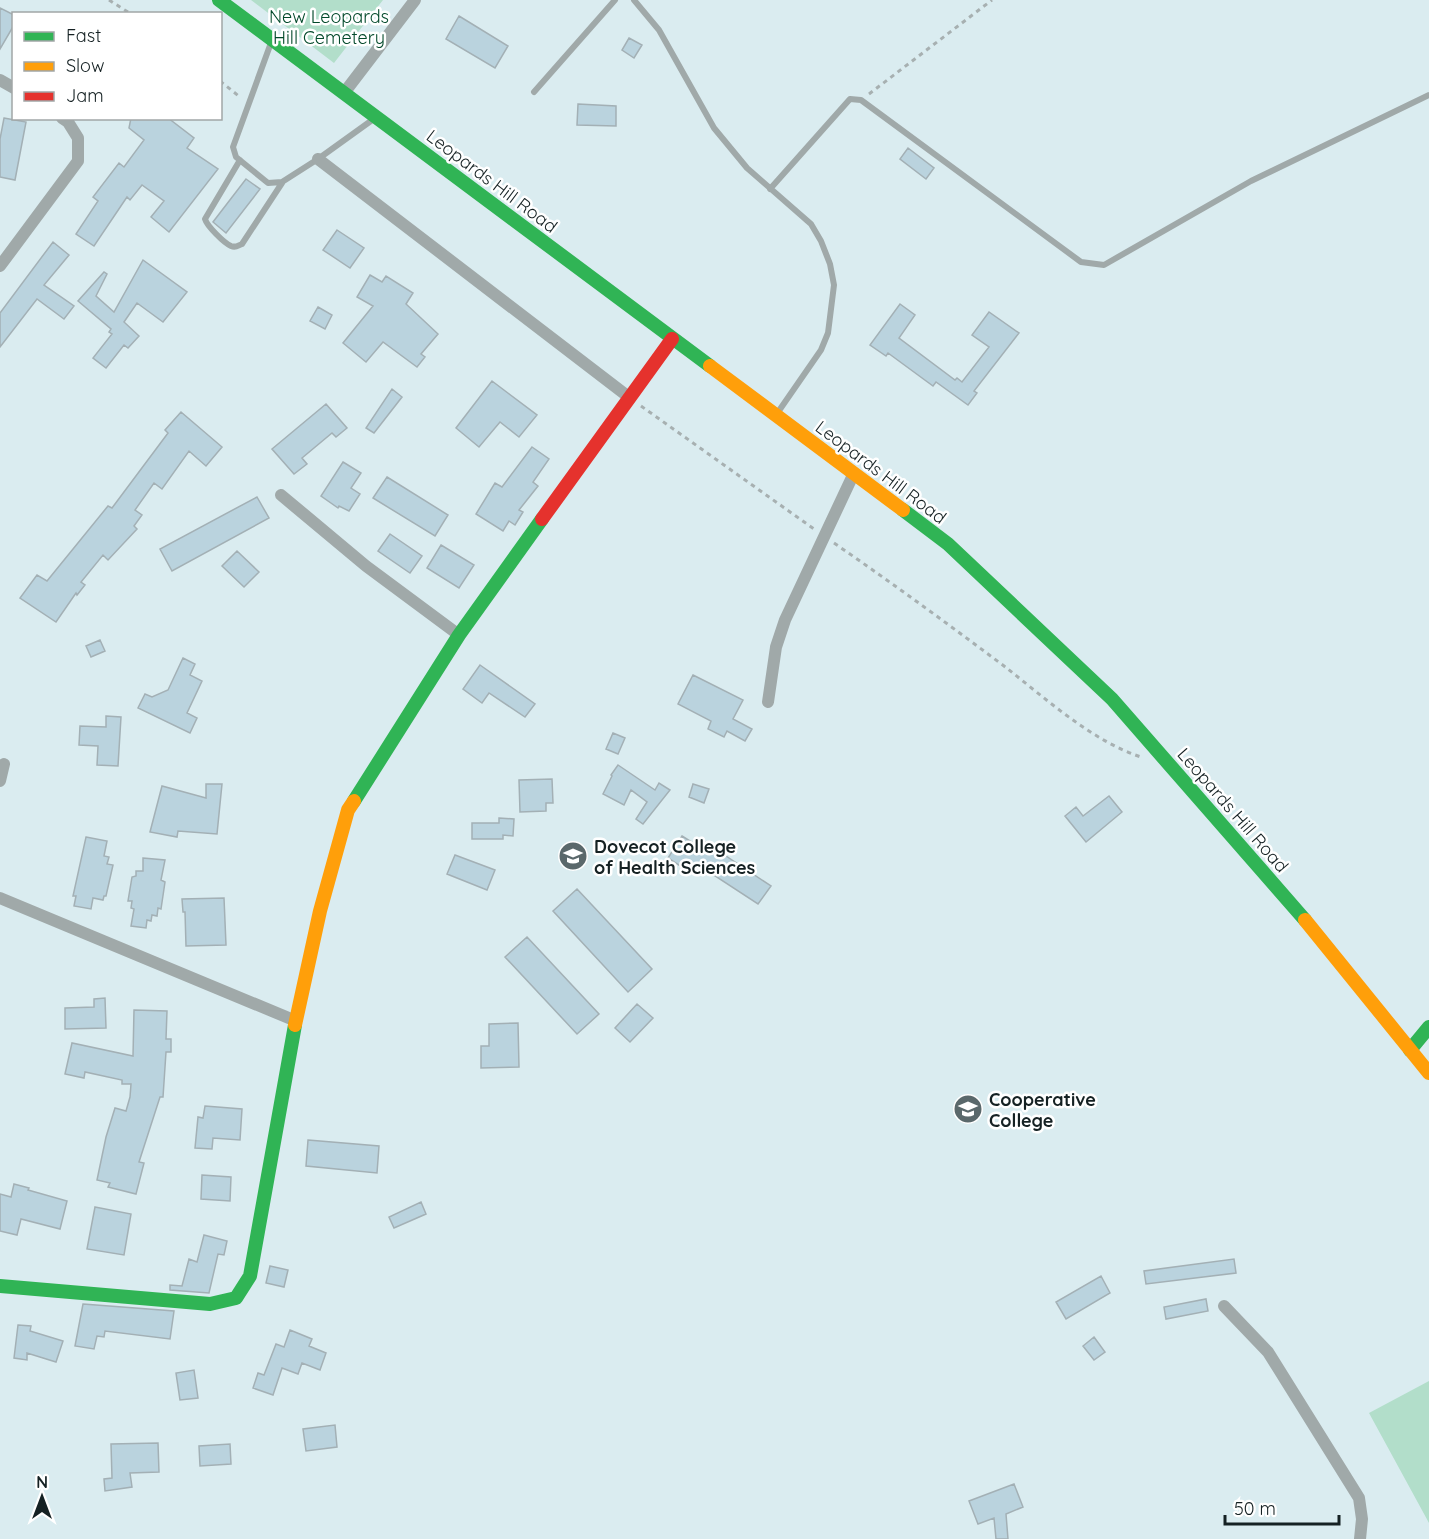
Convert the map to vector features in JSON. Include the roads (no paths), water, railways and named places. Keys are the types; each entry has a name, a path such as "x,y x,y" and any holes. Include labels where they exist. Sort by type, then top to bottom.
{"main road":[{"name":"Leopards Hill Road","path":"219,0 236,9 272,40 854,473 923,525 972,566 1112,699 1305,918 1429,1073"},
{"path":"0,1286 210,1304 236,1298 250,1276 296,1021 320,911 348,810 459,635 672,339"},
{"path":"1410,1050 1429,1027"}],"street":[{"path":"344,93 415,0"},
{"path":"0,266 78,162 78,138 65,120"},
{"path":"318,159 630,398"},
{"path":"768,702 776,647 784,620 854,473"},
{"path":"281,495 366,566 459,635"},
{"path":"0,781 4,764"},
{"path":"0,898 296,1021"},
{"path":"1224,1306 1268,1352 1359,1498 1362,1519 1360,1539"}],"lane":[{"path":"534,92 615,0"},
{"path":"634,0 659,30 714,128 734,153 770,189 811,224 827,256 834,285 828,333 821,350 775,416"},
{"path":"272,40 233,150 240,160 268,183 282,182"},
{"path":"770,189 850,99 861,100 1081,262 1104,265 1251,181 1429,96"},
{"path":"240,160 205,219 206,224 231,246 242,244 282,182 376,117"}],"place":[{"name":"Dovecot College of Health Sciences","path":"573,856"},
{"name":"Cooperative College","path":"968,1109"}],"park label":[{"name":"New Leopards Hill Cemetery","path":"329,26"}]}
